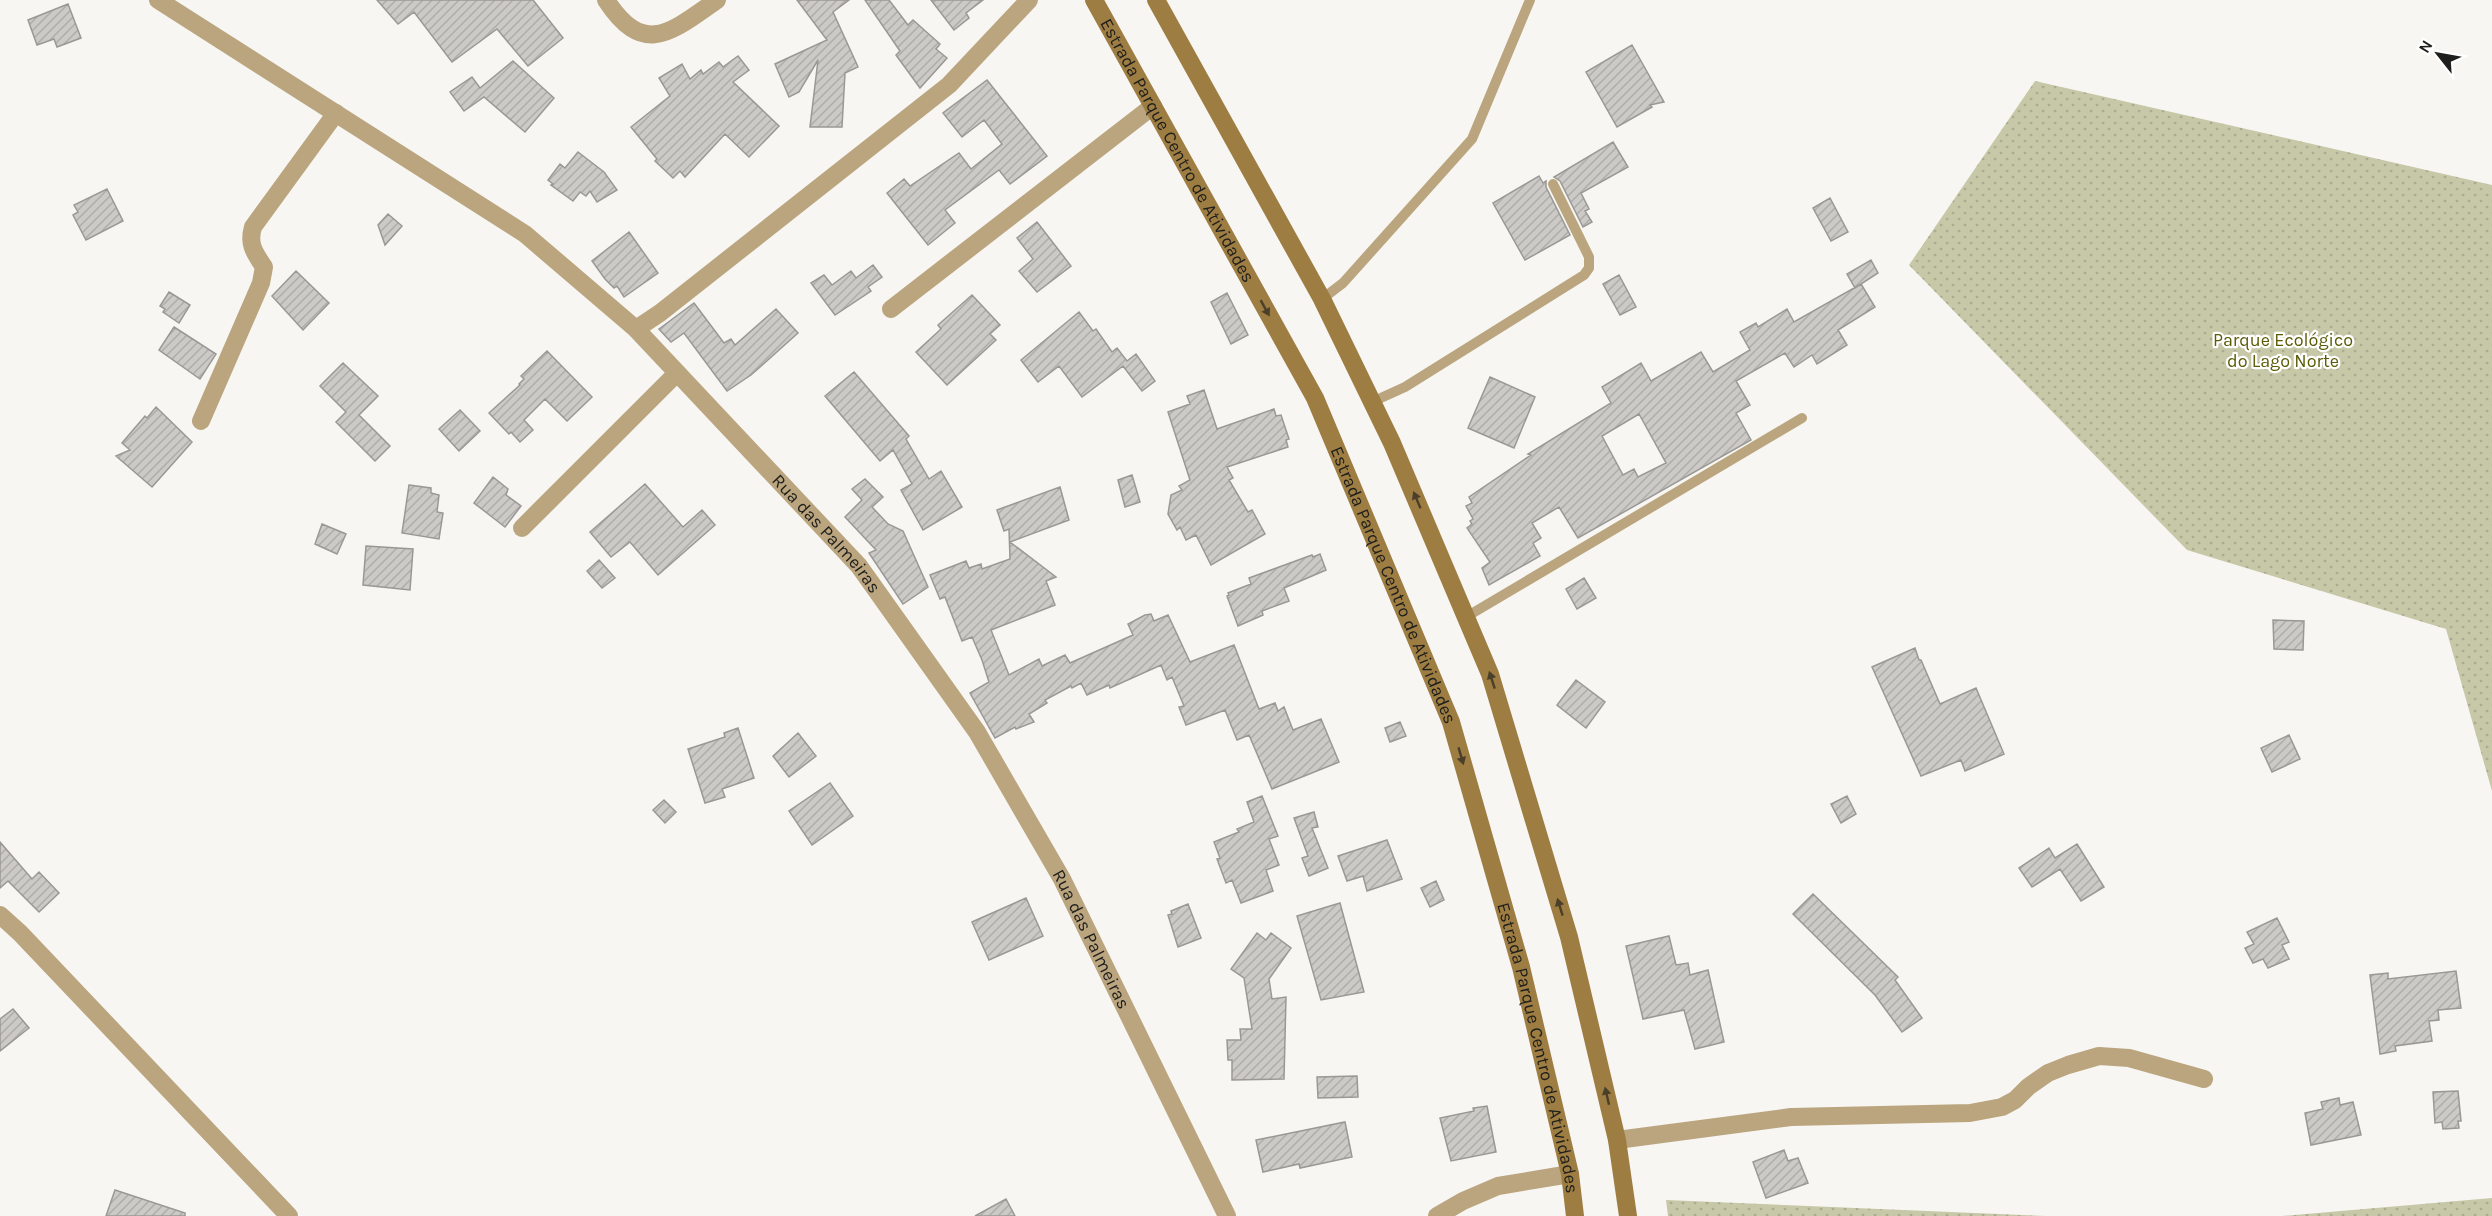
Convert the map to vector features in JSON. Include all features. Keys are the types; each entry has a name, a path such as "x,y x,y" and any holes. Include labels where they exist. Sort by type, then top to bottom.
{"main road":[{"name":"Estrada Parque Centro de Atividades","path":"1094,0 1315,398 1451,723 1521,967 1570,1174 1575,1216"},
{"path":"1156,0 1322,299 1392,443 1490,674 1569,937 1617,1140 1628,1216"}],"street":[{"name":"Rua das Palmeiras","path":"158,0 525,234 636,329 859,566 977,732 1062,879 1227,1216"},
{"path":"606,0 626,26 641,34 655,36 695,15 717,0"},
{"path":"636,329 660,313 949,85 1029,0"},
{"path":"891,309 1153,106"},
{"path":"201,421 261,282 264,267 252,250 249,240 253,227 336,113"},
{"path":"522,528 677,373"},
{"path":"0,915 44,957 289,1216"},
{"path":"1617,1140 1791,1117 1970,1113 2002,1107 2048,1073 2098,1056 2129,1058 2204,1079"},
{"path":"1437,1216 1463,1201 1498,1186 1570,1174"}],"lane":[{"path":"1322,299 1343,283 1472,139 1530,0"},
{"path":"1372,402 1405,387 1584,275 1589,268 1589,257 1552,184"},
{"path":"1466,616 1802,418"}],"green space":[{"name":"Parque Ecológico do Lago Norte","path":"2035,81 2492,185 2492,791 2446,629 2187,550 1909,265"},
{"path":"2492,1198 2492,1216 2282,1216"},
{"path":"1666,1200 2045,1216 1668,1216"}],"building":[{"path":"377,0 533,0 563,38 528,66 497,29 452,62 414,12 398,24"},
{"path":"797,0 849,0 833,12 858,67 845,73 842,127 810,127 818,60 799,92 789,97 775,64 827,40"},
{"path":"865,0 889,0 908,25 913,20 940,44 936,49 947,58 920,88 896,55 900,51"},
{"path":"931,0 983,0 966,13 969,18 954,30"},
{"path":"68,4 81,38 57,47 54,39 37,45 28,20"},
{"path":"1632,45 1664,102 1650,105 1652,107 1617,127 1586,72"},
{"path":"738,56 749,70 733,82 779,126 749,157 725,134 685,177 680,171 673,178 655,161 657,159 631,127 670,96 659,78 682,64 690,79 701,70 703,74 719,62 723,67"},
{"path":"513,61 554,98 525,132 484,97 464,111 450,92 472,77 480,88"},
{"path":"987,80 1047,156 1010,184 999,170 945,210 955,223 928,245 887,193 904,179 910,186 959,153 971,169 1002,144 984,120 962,137 943,113"},
{"path":"1613,142 1628,167 1581,193 1589,209 1585,211 1592,222 1583,227 1560,181 1554,177"},
{"path":"578,152 604,172 617,190 597,202 590,191 586,196 580,192 573,201 551,185 553,184 548,180 560,164 565,168"},
{"path":"1539,176 1543,183 1546,181 1546,187 1570,235 1525,260 1493,203"},
{"path":"107,189 123,221 86,240 73,215 78,212 74,205"},
{"path":"1830,198 1848,232 1831,241 1813,208"},
{"path":"388,214 402,226 385,245 378,225"},
{"path":"1037,222 1071,266 1037,292 1019,271 1033,259 1017,238"},
{"path":"629,232 658,273 624,297 617,286 614,288 605,279 592,261"},
{"path":"1871,260 1878,273 1855,288 1847,274"},
{"path":"873,265 882,277 868,287 871,291 835,315 811,283 824,275 832,285 851,271 856,278"},
{"path":"296,271 329,303 303,330 272,296"},
{"path":"1619,275 1636,307 1620,315 1603,284"},
{"path":"1861,284 1875,307 1838,330 1847,345 1817,364 1812,355 1794,367 1785,353 1736,381 1750,405 1736,413 1751,440 1578,538 1559,507 1532,523 1541,538 1533,543 1540,556 1489,585 1482,568 1490,562 1467,528 1472,524 1470,521 1473,519 1466,506 1472,503 1469,497 1531,455 1528,454 1611,403 1602,387 1641,363 1651,381 1701,352 1713,372 1750,350 1740,332 1756,323 1758,327 1787,309 1794,322","holes":["1639,414 1666,463 1638,477 1634,469 1623,475 1602,436"]},
{"path":"169,292 190,305 179,323 163,312 165,309 160,306"},
{"path":"1227,293 1248,335 1231,344 1211,302"},
{"path":"972,295 1000,325 990,334 996,340 947,385 916,352 941,329 938,325"},
{"path":"694,303 724,343 731,339 735,345 776,309 798,333 751,375 727,391 684,333 671,342 659,329"},
{"path":"1079,312 1093,331 1096,329 1112,352 1117,348 1127,361 1136,354 1155,381 1142,391 1123,366 1082,397 1059,366 1038,382 1021,360"},
{"path":"174,327 216,354 200,379 159,350"},
{"path":"547,351 592,397 567,421 545,399 524,420 533,430 520,442 489,413 520,385 524,379 521,376"},
{"path":"343,363 378,396 359,415 390,446 375,461 336,422 346,412 320,386"},
{"path":"854,372 909,436 906,439 929,479 941,471 962,507 923,530 901,490 912,484 893,450 880,461 825,396"},
{"path":"1490,377 1535,397 1514,448 1468,428"},
{"path":"1204,390 1217,429 1274,409 1276,416 1281,415 1289,439 1286,440 1288,447 1227,467 1233,478 1229,480 1248,512 1252,510 1265,534 1211,565 1196,535 1186,540 1180,527 1177,530 1168,514 1171,495 1182,490 1179,486 1190,480 1168,412 1190,404 1187,396"},
{"path":"156,407 192,442 152,487 116,456 130,450 122,443 145,416 147,418"},
{"path":"460,410 480,431 459,451 439,429"},
{"path":"1132,475 1140,502 1125,507 1118,480"},
{"path":"493,477 508,489 506,495 521,506 505,527 474,503"},
{"path":"865,479 883,497 872,507 888,524 903,531 928,587 903,604 869,553 876,550 845,517 862,500 852,489"},
{"path":"645,484 683,527 702,510 715,525 658,575 630,542 611,557 590,532"},
{"path":"409,485 431,488 431,493 439,495 437,512 443,513 439,539 402,533"},
{"path":"1060,487 1069,520 1010,542 1056,577 1046,581 1055,605 991,630 1009,675 1039,659 1042,666 1065,655 1070,663 1133,635 1128,624 1145,615 1151,614 1154,621 1168,615 1190,662 1234,645 1259,709 1275,703 1278,711 1284,707 1293,730 1321,719 1339,762 1272,789 1249,735 1237,740 1225,710 1186,725 1179,707 1184,706 1172,677 1167,680 1161,665 1110,688 1109,685 1087,695 1081,683 1072,688 1071,686 1045,700 1047,703 1029,714 1034,722 1016,729 1015,727 995,738 970,693 989,682 982,660 972,637 962,641 945,597 940,599 930,575 966,561 969,568 981,564 982,569 1010,559 1009,529 1004,531 997,510"},
{"path":"322,524 346,534 337,554 315,544"},
{"path":"366,546 413,549 410,590 363,585"},
{"path":"1320,554 1326,570 1284,588 1289,601 1262,611 1263,615 1238,626 1227,596 1228,593 1251,584 1249,578"},
{"path":"599,560 615,578 602,588 587,571"},
{"path":"1584,578 1596,598 1577,609 1566,589"},
{"path":"2273,620 2304,621 2303,650 2274,649"},
{"path":"1915,648 1940,704 1976,688 2004,754 1965,771 1961,760 1921,776 1872,667"},
{"path":"1576,680 1605,702 1586,728 1557,705"},
{"path":"1400,722 1406,736 1390,742 1385,728"},
{"path":"738,728 754,778 722,789 725,797 705,803 688,749 725,737 724,733"},
{"path":"798,733 816,756 789,777 773,756"},
{"path":"2289,735 2300,759 2272,772 2261,748"},
{"path":"830,783 853,816 812,845 789,811"},
{"path":"1262,796 1278,836 1269,839 1279,865 1266,870 1273,891 1241,903 1232,880 1226,883 1217,859 1220,858 1214,842 1239,832 1237,829 1254,822 1247,802"},
{"path":"1847,796 1856,814 1841,823 1831,804"},
{"path":"664,800 676,812 665,823 653,810"},
{"path":"1314,812 1318,827 1312,828 1328,868 1309,876 1302,858 1308,856 1294,818"},
{"path":"1387,840 1402,879 1367,891 1363,876 1347,881 1338,856"},
{"path":"0,842 32,879 39,872 59,893 39,912 8,881 0,888"},
{"path":"2077,844 2104,887 2081,901 2060,869 2032,887 2019,868 2049,848 2055,858"},
{"path":"1436,881 1444,900 1430,907 1421,888"},
{"path":"1813,894 1898,977 1895,980 1922,1018 1902,1032 1875,995 1793,914"},
{"path":"1026,898 1043,936 989,960 972,922"},
{"path":"1340,903 1364,992 1321,1000 1297,916"},
{"path":"1188,904 1201,938 1178,947 1168,915 1172,914 1171,911"},
{"path":"2277,918 2289,942 2282,945 2289,959 2268,968 2263,959 2253,963 2245,948 2254,944 2247,932"},
{"path":"1257,933 1266,940 1271,933 1291,948 1269,979 1272,999 1286,997 1284,1079 1232,1080 1232,1060 1228,1060 1227,1040 1241,1040 1240,1029 1252,1029 1244,978 1231,969"},
{"path":"1669,936 1676,965 1688,963 1690,975 1708,970 1724,1042 1695,1049 1684,1010 1643,1019 1626,946"},
{"path":"2456,971 2461,1008 2438,1010 2439,1020 2429,1021 2432,1041 2395,1046 2396,1051 2380,1054 2370,975 2388,973 2388,979"},
{"path":"13,1009 29,1028 0,1051 0,1019"},
{"path":"1357,1076 1358,1097 1318,1098 1317,1077"},
{"path":"2458,1091 2461,1121 2458,1121 2459,1128 2443,1129 2442,1122 2435,1123 2433,1092"},
{"path":"2339,1098 2340,1105 2353,1102 2361,1135 2311,1145 2305,1113 2323,1109 2321,1102"},
{"path":"1487,1106 1496,1152 1451,1161 1440,1118"},
{"path":"1345,1122 1352,1157 1300,1168 1299,1164 1263,1172 1256,1140"},
{"path":"1784,1150 1788,1161 1798,1158 1808,1183 1766,1198 1753,1162"},
{"path":"115,1190 185,1213 185,1216 106,1216"},
{"path":"1006,1199 1015,1216 975,1216"}]}
